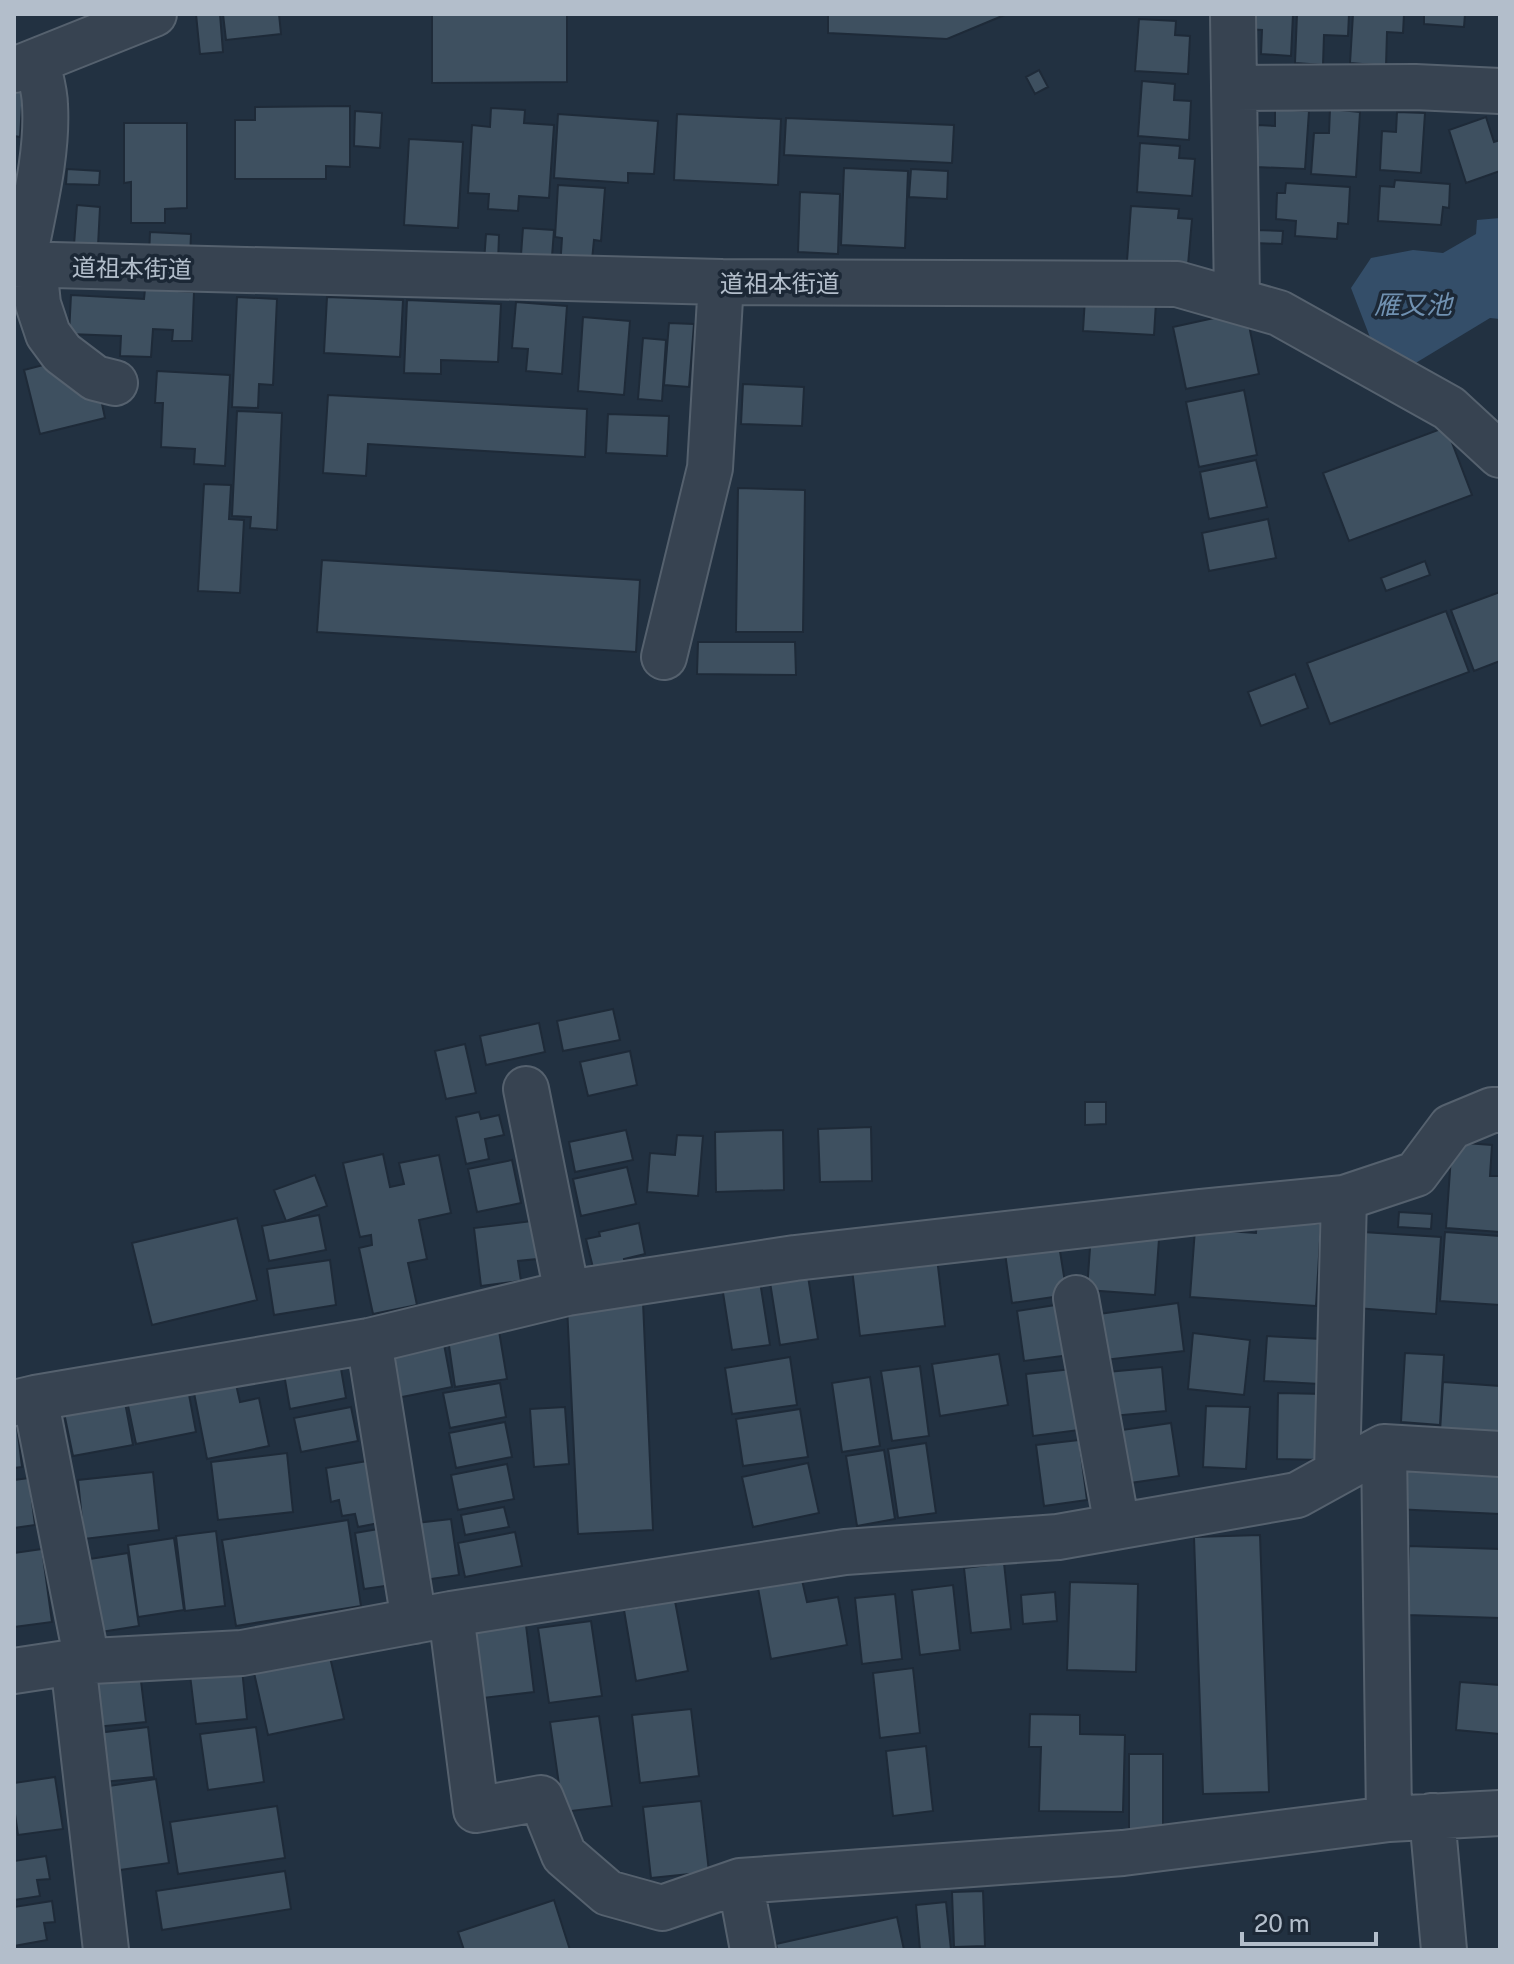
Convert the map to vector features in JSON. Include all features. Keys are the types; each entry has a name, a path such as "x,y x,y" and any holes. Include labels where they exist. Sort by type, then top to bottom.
{"street":[{"path":"115,383 95,378 62,353 48,334 24,265 45,132 45,102 26,66 154,14"},
{"path":"1233,14 1237,301"},
{"path":"1234,88 1415,87 1500,91"},
{"name":"道祖本街道","path":"24,265 721,282 1177,284 1279,313 1449,408 1500,455"},
{"path":"664,657 710,468 721,282"},
{"path":"526,1089 567,1293"},
{"path":"106,1950 80,1662 24,1400 369,1341 567,1293 795,1258 1344,1198 1416,1174 1451,1127 1492,1110 1500,1110"},
{"path":"1337,1472 1344,1198"},
{"path":"1076,1298 1117,1526"},
{"path":"369,1341 476,1810 541,1798 564,1855 608,1893 662,1908 740,1881 1123,1853 1389,1819 1500,1813"},
{"path":"1384,1447 1389,1819"},
{"path":"14,1671 80,1662 242,1653 432,1618 845,1552 1058,1537 1297,1495 1384,1447 1500,1454"},
{"path":"1432,1816 1444,1950"},
{"path":"740,1881 753,1950"}],"water":[{"name":"雁又池","path":"1500,218 1500,319 1490,318 1414,364 1373,345 1351,288 1371,258 1413,250 1443,253 1476,234 1477,220"}],"building":[{"path":"196,14 220,14 223,52 200,54"},
{"path":"223,14 279,14 281,34 226,40"},
{"path":"432,14 567,14 567,82 432,83"},
{"path":"828,14 1007,14 947,39 828,33"},
{"path":"1244,14 1293,14 1291,56 1261,54 1262,30 1244,29"},
{"path":"1297,14 1349,14 1348,36 1324,35 1323,65 1295,63"},
{"path":"1353,14 1404,14 1403,33 1387,32 1386,66 1350,63"},
{"path":"1424,14 1465,14 1464,27 1424,24"},
{"path":"1139,19 1176,21 1175,35 1190,36 1188,74 1135,71"},
{"path":"1039,70 1048,87 1035,94 1026,77"},
{"path":"1142,81 1175,84 1174,100 1191,101 1189,140 1138,136"},
{"path":"14,89 23,90 20,137 14,136"},
{"path":"350,106 350,167 326,166 326,179 235,179 235,120 255,120 255,107"},
{"path":"491,108 525,110 524,123 554,125 549,198 519,196 518,211 488,209 489,194 468,193 472,125 490,127"},
{"path":"1275,109 1309,111 1305,169 1256,167 1258,125 1275,126"},
{"path":"1330,109 1360,112 1356,177 1311,174 1314,133 1329,133"},
{"path":"355,111 382,113 380,148 354,146"},
{"path":"1397,112 1425,113 1421,173 1380,170 1382,131 1396,132"},
{"path":"558,114 658,121 654,174 628,173 628,183 554,178"},
{"path":"677,114 781,119 778,185 674,180"},
{"path":"1486,117 1494,142 1500,140 1500,171 1466,183 1449,130"},
{"path":"786,118 954,125 952,163 784,155"},
{"path":"124,123 187,123 187,208 165,209 165,223 131,223 131,182 124,183"},
{"path":"409,139 463,142 458,228 404,225"},
{"path":"1140,143 1180,146 1179,158 1195,159 1192,196 1137,192"},
{"path":"844,168 908,171 905,248 841,245"},
{"path":"67,169 100,171 99,185 66,184"},
{"path":"911,169 948,171 947,199 909,197"},
{"path":"1395,180 1450,184 1449,208 1443,207 1441,225 1378,221 1380,186 1394,187"},
{"path":"1286,183 1350,187 1348,224 1338,223 1337,239 1295,236 1296,221 1276,219 1277,193 1285,193"},
{"path":"558,185 605,188 601,241 594,240 591,270 560,268 562,238 555,237"},
{"path":"800,192 840,194 838,254 798,252"},
{"path":"77,205 100,207 98,246 74,245"},
{"path":"1131,206 1179,209 1178,218 1192,219 1188,265 1127,261"},
{"path":"523,228 554,230 551,270 520,268"},
{"path":"1255,230 1283,231 1282,244 1254,243"},
{"path":"150,232 191,234 190,259 149,257"},
{"path":"486,234 499,235 498,263 484,262"},
{"path":"145,289 194,292 192,341 172,341 173,330 153,329 151,357 120,356 121,336 69,334 71,295 144,299"},
{"path":"237,297 277,299 273,385 259,384 258,408 232,407"},
{"path":"327,297 403,300 400,357 324,353"},
{"path":"1085,298 1156,302 1154,335 1083,331"},
{"path":"407,300 501,304 498,362 441,360 441,374 404,373"},
{"path":"516,302 567,306 562,374 526,371 528,349 512,348"},
{"path":"1246,311 1259,374 1186,389 1173,327"},
{"path":"583,317 630,321 624,395 578,391"},
{"path":"669,323 694,324 689,387 664,385"},
{"path":"643,338 666,340 662,401 638,399"},
{"path":"47,364 101,399 105,418 40,434 24,370"},
{"path":"157,371 230,375 225,466 194,464 195,449 161,447 163,403 155,403"},
{"path":"743,384 804,387 802,426 741,424"},
{"path":"1244,390 1257,455 1199,467 1186,402"},
{"path":"328,395 587,409 585,457 368,444 366,476 323,473"},
{"path":"237,411 282,413 277,530 250,528 251,517 232,516"},
{"path":"608,414 669,416 667,456 606,453"},
{"path":"1446,427 1472,495 1349,541 1323,473"},
{"path":"1256,460 1267,507 1209,519 1200,472"},
{"path":"204,484 231,485 229,519 244,520 240,593 198,591"},
{"path":"738,488 805,490 803,632 736,632"},
{"path":"1268,519 1276,558 1209,571 1202,533"},
{"path":"322,560 640,580 636,652 317,632"},
{"path":"1425,561 1430,575 1386,591 1381,578"},
{"path":"1500,592 1500,661 1474,671 1451,610"},
{"path":"1446,611 1469,672 1330,724 1307,663"},
{"path":"698,642 795,642 796,675 697,674"},
{"path":"1295,674 1308,708 1261,726 1248,692"},
{"path":"613,1009 620,1040 563,1051 557,1021"},
{"path":"539,1023 545,1052 486,1065 480,1036"},
{"path":"465,1044 476,1093 446,1099 435,1051"},
{"path":"630,1051 637,1085 588,1096 580,1062"},
{"path":"1085,1102 1106,1102 1106,1124 1085,1125"},
{"path":"479,1112 481,1119 499,1115 504,1135 485,1139 489,1159 466,1164 456,1117"},
{"path":"871,1127 872,1181 820,1182 818,1129"},
{"path":"626,1130 633,1160 575,1172 569,1142"},
{"path":"783,1130 784,1190 716,1192 715,1132"},
{"path":"677,1135 703,1136 698,1196 647,1192 650,1153 675,1155"},
{"path":"1452,1142 1492,1145 1490,1176 1500,1176 1500,1232 1446,1228"},
{"path":"383,1154 390,1187 404,1184 399,1163 439,1155 451,1213 419,1220 427,1259 408,1263 417,1305 373,1314 359,1248 372,1245 371,1235 360,1237 343,1163"},
{"path":"512,1160 521,1203 477,1212 468,1169"},
{"path":"627,1167 636,1204 581,1216 573,1179"},
{"path":"315,1175 327,1206 286,1221 274,1190"},
{"path":"1399,1212 1432,1214 1431,1229 1398,1227"},
{"path":"319,1215 326,1250 269,1261 262,1226"},
{"path":"237,1218 257,1300 152,1325 132,1243"},
{"path":"1257,1220 1321,1224 1316,1306 1190,1297 1195,1229 1256,1233"},
{"path":"532,1221 537,1259 518,1261 521,1281 481,1286 474,1228"},
{"path":"639,1223 645,1254 624,1259 626,1269 595,1276 586,1239 600,1236 599,1232"},
{"path":"1347,1231 1441,1237 1436,1314 1342,1307"},
{"path":"1445,1232 1500,1236 1500,1305 1440,1301"},
{"path":"1091,1234 1159,1239 1155,1295 1087,1290"},
{"path":"1059,1245 1067,1295 1012,1303 1005,1253"},
{"path":"937,1258 945,1326 860,1336 852,1269"},
{"path":"330,1260 336,1305 274,1315 267,1269"},
{"path":"807,1270 818,1339 780,1345 769,1276"},
{"path":"759,1275 770,1345 732,1350 721,1280"},
{"path":"643,1302 653,1530 578,1534 567,1306"},
{"path":"1178,1303 1184,1351 1104,1360 1099,1314"},
{"path":"1062,1304 1070,1355 1024,1361 1017,1311"},
{"path":"499,1331 507,1379 455,1387 448,1339"},
{"path":"1193,1333 1250,1340 1244,1395 1188,1389"},
{"path":"1267,1336 1322,1339 1320,1384 1264,1381"},
{"path":"443,1339 452,1387 392,1399 382,1350"},
{"path":"1405,1353 1444,1355 1440,1425 1401,1422"},
{"path":"999,1354 1008,1405 940,1416 932,1364"},
{"path":"790,1357 797,1405 732,1414 725,1368"},
{"path":"340,1363 346,1398 290,1409 284,1374"},
{"path":"920,1366 929,1436 892,1441 881,1371"},
{"path":"1162,1367 1166,1411 1112,1416 1107,1372"},
{"path":"1072,1369 1079,1430 1033,1436 1026,1374"},
{"path":"870,1377 880,1446 842,1452 832,1383"},
{"path":"235,1380 240,1402 259,1398 269,1446 207,1459 193,1388"},
{"path":"1443,1382 1500,1386 1500,1435 1440,1432"},
{"path":"500,1383 506,1417 450,1428 443,1393"},
{"path":"187,1384 196,1432 136,1444 126,1396"},
{"path":"1278,1393 1324,1394 1323,1460 1277,1459"},
{"path":"124,1397 133,1445 73,1456 63,1408"},
{"path":"1206,1406 1250,1407 1246,1469 1203,1467"},
{"path":"351,1407 358,1441 301,1452 294,1418"},
{"path":"565,1407 569,1464 534,1467 530,1409"},
{"path":"800,1409 808,1457 743,1466 736,1419"},
{"path":"14,1418 22,1467 14,1468"},
{"path":"505,1422 512,1457 456,1468 449,1433"},
{"path":"1171,1423 1179,1476 1116,1485 1108,1432"},
{"path":"1079,1440 1087,1500 1044,1506 1036,1445"},
{"path":"926,1443 936,1513 898,1518 888,1449"},
{"path":"884,1450 895,1519 857,1526 846,1456"},
{"path":"287,1453 293,1512 218,1520 211,1462"},
{"path":"373,1460 384,1522 358,1527 355,1514 342,1516 339,1500 331,1502 326,1468"},
{"path":"808,1463 819,1513 753,1527 742,1477"},
{"path":"507,1464 514,1499 458,1510 451,1475"},
{"path":"1396,1464 1500,1469 1500,1514 1394,1509"},
{"path":"153,1472 159,1530 84,1539 78,1480"},
{"path":"29,1478 35,1525 14,1528 14,1480"},
{"path":"504,1507 509,1527 465,1535 461,1515"},
{"path":"451,1519 459,1575 424,1580 416,1523"},
{"path":"348,1520 361,1606 236,1626 222,1540"},
{"path":"390,1527 399,1584 364,1589 355,1533"},
{"path":"216,1531 225,1606 185,1611 176,1536"},
{"path":"515,1532 522,1566 465,1577 458,1543"},
{"path":"1260,1535 1269,1792 1203,1794 1194,1537"},
{"path":"174,1538 184,1610 138,1617 128,1545"},
{"path":"1409,1546 1500,1549 1500,1618 1407,1615"},
{"path":"42,1549 52,1622 14,1627 14,1553"},
{"path":"128,1553 139,1626 88,1634 77,1561"},
{"path":"1004,1563 1011,1629 971,1633 964,1568"},
{"path":"802,1580 807,1602 838,1597 847,1645 771,1659 758,1588"},
{"path":"1070,1582 1138,1584 1136,1672 1067,1670"},
{"path":"953,1585 960,1650 920,1655 912,1590"},
{"path":"1055,1592 1057,1621 1023,1624 1021,1595"},
{"path":"895,1594 902,1659 862,1664 855,1598"},
{"path":"675,1601 688,1671 636,1681 624,1610"},
{"path":"591,1621 602,1696 549,1703 538,1628"},
{"path":"526,1625 534,1692 483,1698 475,1631"},
{"path":"328,1648 344,1719 268,1735 252,1664"},
{"path":"913,1668 920,1733 880,1738 873,1673"},
{"path":"242,1669 247,1719 196,1724 190,1675"},
{"path":"140,1673 146,1722 95,1727 89,1678"},
{"path":"1460,1682 1500,1685 1500,1734 1456,1730"},
{"path":"691,1709 699,1776 640,1783 632,1715"},
{"path":"1030,1714 1080,1715 1080,1734 1125,1735 1123,1812 1039,1811 1041,1747 1029,1747"},
{"path":"599,1716 612,1806 563,1812 550,1722"},
{"path":"148,1727 154,1777 103,1782 97,1733"},
{"path":"256,1727 264,1782 208,1790 200,1734"},
{"path":"926,1746 933,1811 893,1816 886,1751"},
{"path":"1129,1754 1163,1754 1163,1833 1129,1833"},
{"path":"55,1777 63,1829 18,1835 14,1783"},
{"path":"156,1779 169,1863 113,1871 102,1787"},
{"path":"701,1801 709,1872 651,1878 643,1807"},
{"path":"277,1806 285,1858 178,1874 170,1822"},
{"path":"46,1856 50,1879 37,1880 40,1896 14,1900 14,1861"},
{"path":"285,1871 291,1909 162,1930 156,1891"},
{"path":"983,1891 985,1946 954,1947 952,1892"},
{"path":"554,1900 570,1950 464,1950 458,1932"},
{"path":"52,1901 55,1922 44,1923 47,1940 14,1946 14,1907"},
{"path":"946,1902 951,1950 920,1950 916,1905"},
{"path":"897,1917 904,1950 777,1950 776,1944"}]}
